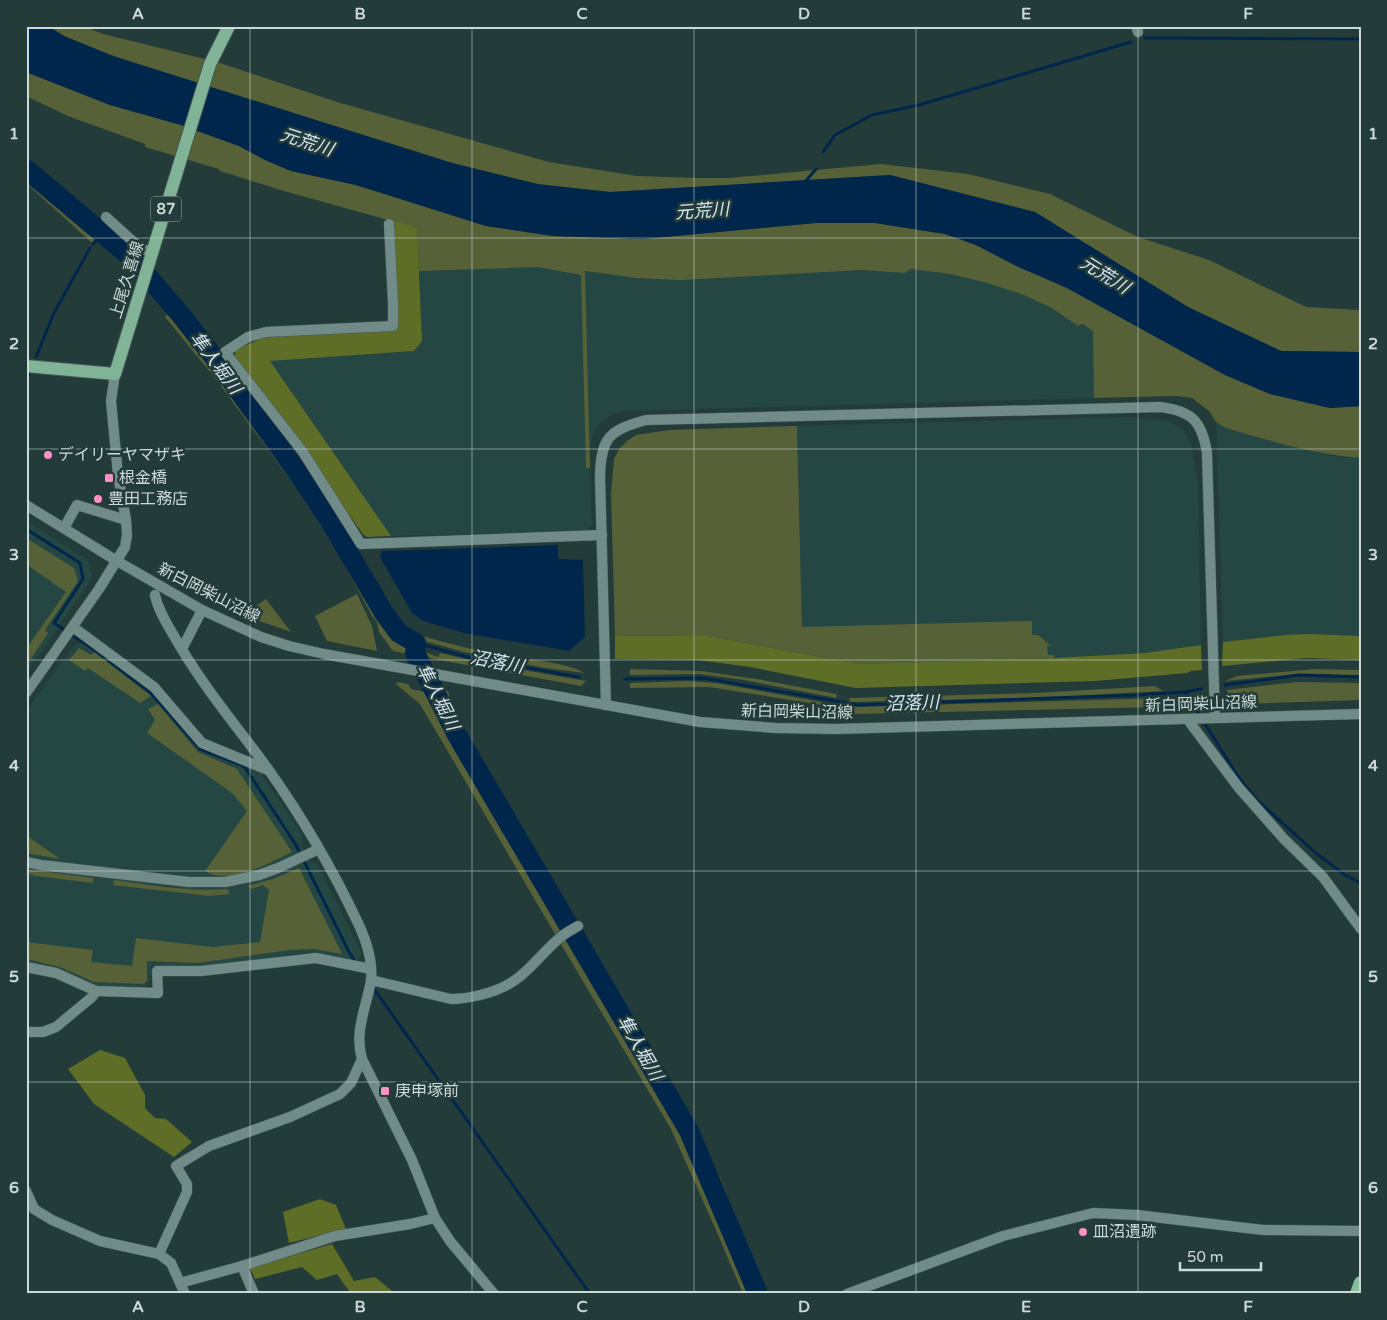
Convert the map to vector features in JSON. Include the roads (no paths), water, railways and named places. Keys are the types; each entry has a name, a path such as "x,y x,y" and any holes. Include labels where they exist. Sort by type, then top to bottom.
{"highway":[{"path":"1357,1294 1361,1283"}],"main road":[{"name":"上尾久喜線","path":"115,374 210,64 229,26"},
{"path":"26,366 115,374"}],"street":[{"path":"106,217 151,257"},
{"path":"389,224 393,326 266,332 248,337 225,352 303,452 361,544 602,535"},
{"path":"26,693 117,562 126,541 126,520 118,475 111,401 115,374"},
{"path":"606,706 600,476 601,456 605,444 615,432 646,420 1160,406 1175,409 1187,414 1196,421 1204,436 1207,453 1215,718"},
{"name":"新白岡柴山沼線","path":"26,505 117,562 202,610 233,625 290,646 394,667 700,722 786,728 836,729 1361,714"},
{"path":"64,528 77,505 126,520"},
{"path":"154,595 182,649 203,683 269,770 319,849 358,924 368,952 371,969 371,980 359,1034 362,1059 412,1160 435,1218 450,1241 494,1294"},
{"path":"182,649 202,610"},
{"path":"73,627 154,687 202,743 269,770"},
{"path":"1188,720 1239,788 1284,839 1323,877 1361,929"},
{"path":"26,862 206,883 241,880 258,875 319,849"},
{"path":"371,980 451,999 477,996 508,985 561,936 578,926"},
{"path":"26,967 56,973 96,991 158,994 157,971 201,971 316,958 371,969"},
{"path":"26,1032 43,1032 56,1027 92,997 96,991"},
{"path":"158,1254 187,1192 186,1184 176,1166 209,1146 290,1117 340,1094 351,1083 362,1059"},
{"path":"26,1191 34,1209 52,1220 100,1240 158,1254 171,1263 184,1294"},
{"path":"847,1294 1003,1236 1093,1213 1137,1215 1263,1230 1361,1232"},
{"path":"180,1283 242,1266 335,1236 435,1218"},
{"path":"242,1266 254,1294"}],"water":[{"name":"元荒川","path":"26,26 48,26 64,36 113,56 452,163 538,184 610,192 890,175 1035,212 1188,307 1281,351 1361,352 1361,406 1330,408 1270,394 1225,375 1067,288 1016,266 976,245 945,234 875,223 816,223 643,239 553,236 486,226 356,185 291,171 239,146 181,125 110,105 26,72"},
{"path":"558,545 558,559 583,560 585,637 569,651 464,633 423,621 412,613 380,557 382,551"}],"waterway":[{"path":"1145,38 1361,39"},
{"path":"823,152 835,135 872,115 919,105 1131,42"},
{"name":"隼人堀川","path":"26,169 133,259 181,315 217,361 296,470 330,521 384,613 399,633 416,643 415,653 457,735 689,1131 758,1294"},
{"path":"805,182 816,169"},
{"path":"93,244 102,233"},
{"path":"36,357 54,313 90,248"},
{"path":"26,379 30,373"},
{"path":"26,529 80,563 83,579 54,623 96,651 150,692 200,749 244,766 296,845 356,963"},
{"name":"沼落川","path":"416,643 471,658 579,677"},
{"name":"沼落川","path":"1225,685 1299,675 1361,677"},
{"name":"沼落川","path":"625,679 703,678 858,705 1138,695 1201,689"},
{"path":"1185,692 1200,715"},
{"path":"1203,721 1239,778 1257,800 1317,854 1345,875 1361,883"},
{"path":"372,986 590,1294"}],"place":[{"name":"デイリーヤマザキ","path":"48,455"},
{"name":"根金橋","path":"109,478"},
{"name":"豊田工務店","path":"98,499"},
{"name":"庚申塚前","path":"385,1091"},
{"name":"皿沼遺跡","path":"1083,1232"}]}
